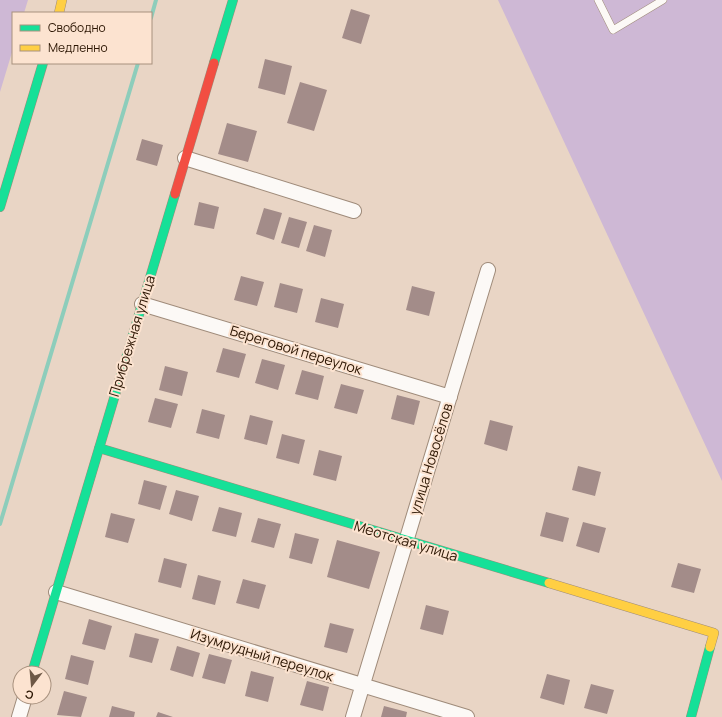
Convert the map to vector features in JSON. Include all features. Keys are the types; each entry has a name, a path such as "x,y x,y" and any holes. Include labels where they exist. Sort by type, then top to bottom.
{"street":[{"path":"58,12 62,0"},
{"name":"Прибрежная улица","path":"34,665 233,0"},
{"path":"0,207 43,64"},
{"path":"185,158 354,211"},
{"name":"улица Новосёлов","path":"353,717 488,270"},
{"name":"Береговой переулок","path":"142,304 450,397"},
{"name":"Меотская улица","path":"99,448 714,633 691,717"},
{"name":"Изумрудный переулок","path":"56,592 467,717"},
{"path":"19,717 23,705"}],"lane":[{"path":"598,0 613,30 663,0"}],"shaded area":[{"path":"0,0 28,0 24,12 12,12 12,52 0,92"},
{"path":"498,0 722,0 722,481"}],"building":[{"path":"351,9 370,15 361,44 342,38"},
{"path":"265,59 292,66 285,95 258,88"},
{"path":"300,82 327,90 314,131 287,123"},
{"path":"227,123 257,131 248,162 218,154"},
{"path":"142,139 163,145 157,166 136,160"},
{"path":"199,202 219,207 214,229 194,225"},
{"path":"264,208 282,213 274,240 256,234"},
{"path":"289,217 307,222 299,248 281,243"},
{"path":"314,225 332,230 325,257 306,251"},
{"path":"241,276 264,282 257,306 234,300"},
{"path":"280,283 303,289 297,313 274,307"},
{"path":"412,286 435,292 429,316 406,310"},
{"path":"321,298 344,304 338,328 315,322"},
{"path":"223,348 246,354 239,378 216,372"},
{"path":"262,359 285,365 278,390 255,383"},
{"path":"165,366 188,372 182,396 159,390"},
{"path":"302,370 324,376 318,400 295,394"},
{"path":"341,384 364,390 357,414 334,408"},
{"path":"397,395 420,401 414,425 391,419"},
{"path":"155,398 178,404 171,428 148,422"},
{"path":"202,409 225,415 219,439 196,433"},
{"path":"250,415 273,421 267,445 244,439"},
{"path":"490,420 513,426 507,451 484,444"},
{"path":"282,434 305,440 299,464 276,458"},
{"path":"319,450 342,456 336,481 313,475"},
{"path":"578,466 601,472 595,496 572,490"},
{"path":"144,480 167,486 160,510 138,504"},
{"path":"176,490 199,496 192,521 169,514"},
{"path":"219,507 242,513 236,537 212,531"},
{"path":"546,512 569,518 563,542 540,536"},
{"path":"111,513 135,519 128,543 105,537"},
{"path":"258,518 281,524 274,548 251,542"},
{"path":"583,522 606,528 599,553 576,546"},
{"path":"295,533 319,539 312,564 289,558"},
{"path":"337,540 380,552 369,589 327,577"},
{"path":"164,558 187,564 181,588 158,582"},
{"path":"678,563 701,569 694,593 671,587"},
{"path":"198,575 221,581 215,605 192,599"},
{"path":"243,579 266,585 259,609 236,603"},
{"path":"426,605 449,611 443,635 420,629"},
{"path":"89,619 112,626 105,650 82,644"},
{"path":"330,623 354,629 347,653 324,647"},
{"path":"135,633 159,639 152,663 129,657"},
{"path":"177,646 200,653 193,677 170,670"},
{"path":"209,654 232,660 225,684 202,678"},
{"path":"71,655 94,661 88,685 65,679"},
{"path":"251,671 274,677 268,702 245,696"},
{"path":"547,674 570,680 564,705 540,698"},
{"path":"307,681 329,687 323,711 300,705"},
{"path":"591,684 614,690 607,714 584,708"},
{"path":"64,691 87,697 81,717 57,715"},
{"path":"112,706 135,712 134,717 109,717"},
{"path":"384,706 407,712 406,717 381,717"},
{"path":"158,712 173,717 156,717"}],"waterway":[{"path":"152,14 156,0"},
{"path":"0,524 138,64"}],"traffic: fast":[{"path":"214,63 233,0"},
{"path":"0,207 43,64"},
{"path":"34,665 175,194"},
{"path":"99,448 549,583"},
{"path":"691,717 710,647"}],"traffic: slow":[{"path":"59,12 62,0"},
{"path":"549,583 714,633 710,647"}],"traffic: jam":[{"path":"175,194 214,63"}]}
